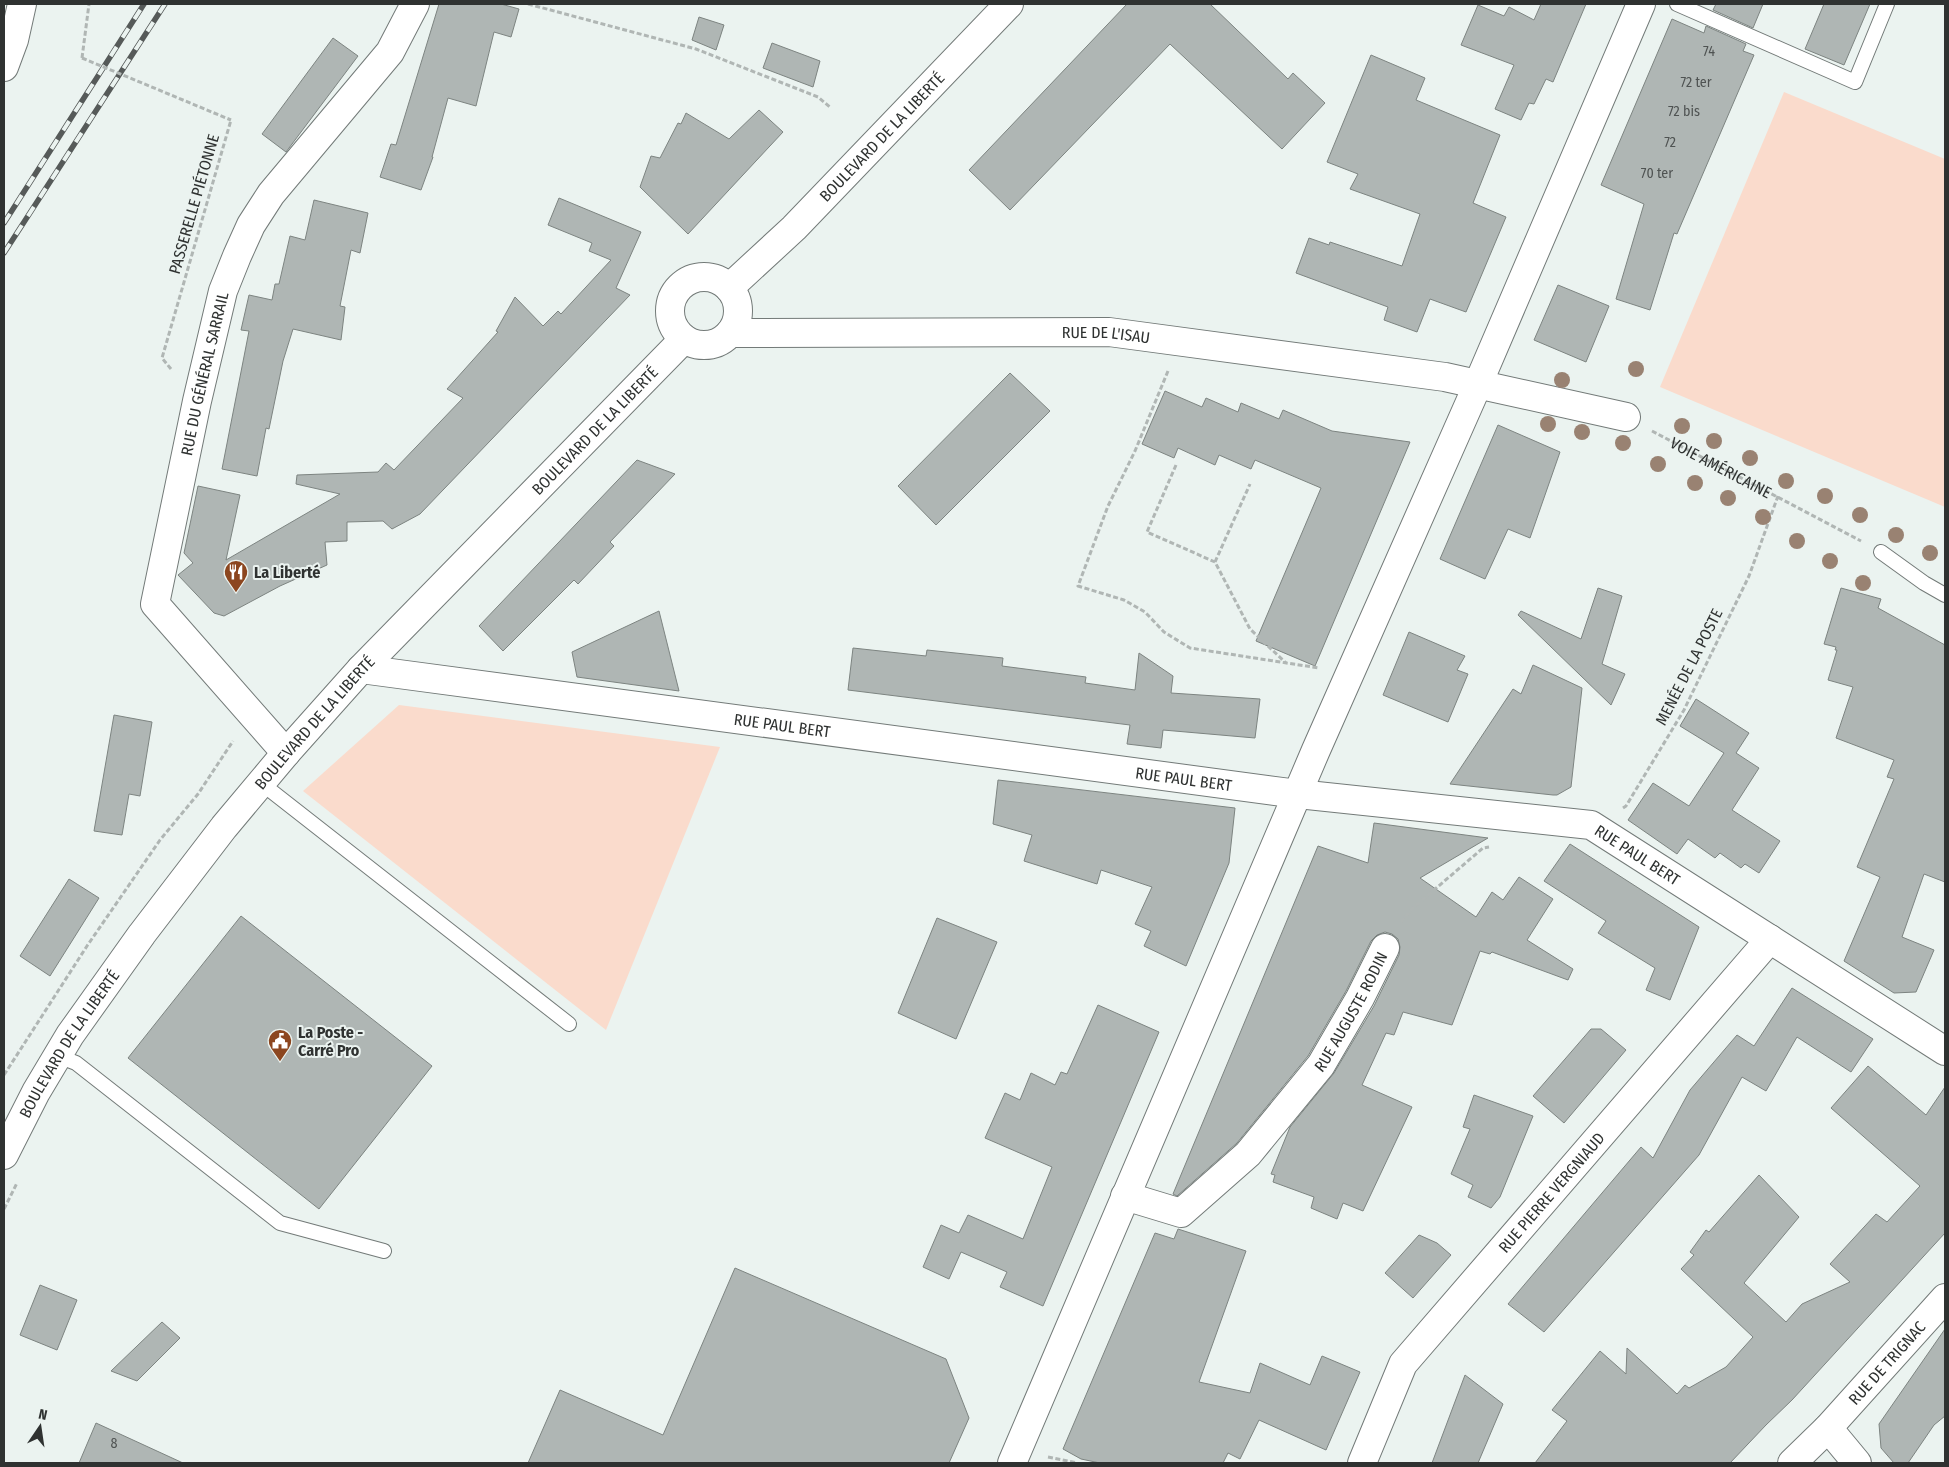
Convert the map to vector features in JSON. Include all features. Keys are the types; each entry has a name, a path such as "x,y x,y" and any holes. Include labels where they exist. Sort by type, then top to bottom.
{"street":[{"path":"4,66 14,40 22,4"},
{"name":"RUE DU GÉNÉRAL SARRAIL","path":"286,753 155,604 197,401 223,290 237,256 251,225 271,194 390,52 415,4"},
{"name":"BOULEVARD DE LA LIBERTÉ","path":"729,288 794,228 1009,4"},
{"path":"1012,1463 1350,673 1478,384 1641,4"},
{"path":"698,277 720,281 729,288 735,298 738,309 737,319 730,333 712,344 698,345 684,339 673,326 670,307 675,292 685,282 698,277"},
{"name":"RUE DE L'ISAU","path":"730,333 1109,332 1445,377 1478,384"},
{"name":"BOULEVARD DE LA LIBERTÉ","path":"4,1155 36,1092 58,1056 142,934 224,827 286,753 361,669 684,339"},
{"path":"1478,384 1626,417"},
{"name":"RUE PAUL BERT","path":"361,669 1298,794 1591,825 1945,1051"},
{"name":"RUE PIERRE VERGNIAUD","path":"1362,1463 1403,1364 1770,939"},
{"name":"RUE AUGUSTE RODIN","path":"1125,1196 1180,1213 1248,1154 1321,1065 1360,998 1385,948"},
{"name":"RUE DE TRIGNAC","path":"1792,1463 1828,1428 1945,1298"},
{"path":"1828,1428 1856,1463"},
{"name":"RUE DE TRIGNAC","path":"1803,1463 1828,1428"}],"lane":[{"path":"1676,4 1855,82 1887,4"},
{"path":"1881,552 1924,583 1945,595"},
{"path":"261,783 569,1024"},
{"path":"58,1056 76,1063 280,1223 384,1251"}],"path":[{"name":"PASSERELLE PIÉTONNE","path":"89,4 82,58 231,120 162,358"},
{"path":"528,4 696,49 818,97 831,108"},
{"path":"1173,363 1164,378 1135,451 1108,506 1078,586 1124,600 1145,612 1164,632 1190,648 1350,673"},
{"name":"VOIE AMÉRICAINE","path":"1626,417 1881,552"},
{"path":"1176,464 1147,532 1215,562 1250,629 1286,663"},
{"path":"1215,562 1250,484"},
{"name":"MENÉE DE LA POSTE","path":"1591,825 1626,806 1684,710 1748,576 1778,496"},
{"path":"4,1075 87,946 160,840 198,794 236,736"},
{"name":"RUE AUGUSTE RODIN","path":"1385,948 1396,927 1413,908 1483,848 1492,846"}],"shaded area":[{"path":"1784,92 1945,159 1945,507 1660,387"},
{"path":"399,705 720,747 606,1030 303,791"}],"building":[{"path":"439,4 501,4 519,9 511,37 494,32 476,106 448,98 433,157 421,190 380,177 391,144 396,145"},
{"path":"1127,4 1210,4 1288,79 1293,73 1325,103 1282,149 1170,44 1010,210 969,170"},
{"path":"1541,4 1586,4 1553,82 1546,79 1534,104 1529,103 1521,120 1495,109 1514,65 1461,45 1478,5 1504,16 1509,7 1534,20"},
{"path":"1716,4 1763,4 1753,28 1713,10"},
{"path":"1824,4 1870,4 1844,65 1805,49"},
{"path":"699,17 724,25 716,50 692,40"},
{"path":"1672,19 1704,33 1706,26 1746,44 1743,51 1754,55 1677,234 1674,233 1650,310 1616,299 1644,204 1601,185"},
{"path":"333,38 358,56 286,152 262,134"},
{"path":"772,43 820,61 813,87 763,68"},
{"path":"1371,55 1425,78 1416,100 1500,135 1473,203 1506,217 1466,312 1430,299 1417,332 1384,320 1388,307 1296,273 1309,238 1329,245 1330,242 1402,266 1420,214 1350,189 1358,174 1327,162"},
{"path":"759,110 783,132 688,234 640,187 651,156 660,158 678,123 681,124 686,113 729,139"},
{"path":"559,198 641,232 616,288 630,295 420,514 392,529 383,521 347,522 347,541 325,542 327,565 280,586 224,616 214,613 178,575 193,563 184,553 198,486 240,495 226,560 340,494 296,484 297,475 378,472 386,463 394,470 463,398 447,389 498,332 496,331 515,297 543,326 558,311 561,314 611,260 589,251 592,243 548,225"},
{"path":"314,200 368,213 360,253 351,250 340,306 345,307 341,340 293,329 283,361 269,429 266,428 257,476 222,469 249,331 241,330 249,295 272,300 275,284 279,284 290,236 305,240"},
{"path":"1558,285 1609,306 1586,362 1534,340"},
{"path":"1010,373 1050,411 936,525 898,486"},
{"path":"1165,391 1202,407 1206,398 1238,412 1241,403 1279,419 1283,410 1332,431 1410,442 1315,666 1256,641 1321,488 1255,460 1251,469 1219,455 1215,465 1178,448 1174,458 1142,444"},
{"path":"1498,425 1560,452 1530,538 1508,529 1485,579 1440,559"},
{"path":"637,460 675,474 610,542 614,546 578,584 574,580 503,651 479,626"},
{"path":"1598,588 1622,596 1602,664 1625,674 1611,705 1518,615 1521,611 1581,639"},
{"path":"1841,588 1881,599 1878,608 1945,645 1945,882 1924,874 1902,937 1934,950 1916,992 1894,993 1844,961 1880,877 1857,867 1894,779 1887,777 1894,760 1836,738 1853,687 1828,680 1837,650 1835,650 1836,647 1824,644"},
{"path":"659,611 679,691 577,677 572,652"},
{"path":"1409,632 1465,656 1457,670 1468,674 1448,722 1383,695"},
{"path":"853,648 926,656 927,650 1003,658 1002,666 1086,677 1085,683 1135,690 1139,653 1173,676 1171,693 1260,699 1255,738 1163,730 1161,748 1127,744 1130,725 848,690"},
{"path":"1533,665 1582,688 1571,787 1557,795 1553,795 1450,784 1513,689 1521,694"},
{"path":"1696,699 1749,733 1736,753 1759,768 1732,810 1780,841 1759,873 1745,864 1741,868 1720,853 1715,858 1688,839 1677,854 1628,820 1653,783 1689,806 1724,753 1680,726"},
{"path":"114,715 152,722 140,796 129,794 122,835 94,831"},
{"path":"998,780 1235,808 1229,863 1186,966 1144,946 1151,931 1135,924 1152,887 1101,870 1097,884 1024,861 1032,835 993,824"},
{"path":"1374,823 1488,838 1420,878 1476,917 1492,892 1503,900 1519,877 1553,899 1527,940 1573,969 1568,980 1492,952 1490,954 1480,951 1452,1025 1403,1012 1394,1035 1386,1033 1362,1085 1412,1107 1363,1211 1343,1203 1337,1219 1311,1208 1314,1197 1273,1182 1275,1175 1271,1174 1290,1127 1334,1073 1374,1006 1399,955 1398,939 1392,934 1385,932 1377,935 1371,941 1346,991 1308,1056 1237,1143 1177,1196 1173,1194 1318,846 1368,863"},
{"path":"1570,844 1699,927 1670,1000 1646,990 1655,968 1598,933 1606,921 1544,881"},
{"path":"69,879 99,898 50,976 20,956"},
{"name":"La Poste - Carré Pro","path":"241,916 432,1066 319,1209 128,1058"},
{"path":"937,918 997,942 956,1039 898,1013"},
{"path":"1792,988 1873,1039 1851,1072 1797,1037 1766,1091 1742,1077 1699,1155 1544,1332 1508,1304 1641,1147 1653,1158 1690,1090 1737,1035 1754,1046"},
{"path":"1098,1005 1159,1032 1043,1306 1000,1287 1007,1272 961,1252 949,1279 923,1267 941,1225 959,1233 968,1215 1023,1239 1052,1167 985,1138 1005,1093 1020,1100 1031,1073 1055,1085 1061,1072 1067,1074"},
{"path":"1591,1029 1601,1029 1626,1050 1564,1123 1533,1096"},
{"path":"1868,1066 1926,1115 1945,1087 1945,1233 1792,1400 1730,1463 1535,1463 1567,1421 1552,1410 1600,1351 1626,1374 1627,1348 1677,1394 1685,1385 1689,1388 1726,1367 1753,1337 1681,1269 1694,1255 1690,1252 1706,1230 1709,1232 1759,1175 1799,1217 1744,1283 1786,1322 1802,1304 1850,1282 1830,1264 1876,1214 1887,1222 1920,1186 1831,1108"},
{"path":"1474,1095 1533,1116 1500,1197 1491,1208 1468,1197 1473,1185 1451,1174 1470,1129 1463,1127"},
{"path":"1178,1229 1246,1251 1199,1382 1250,1393 1260,1363 1310,1385 1322,1356 1360,1372 1326,1450 1259,1420 1240,1459 1228,1453 1223,1463 1100,1463 1081,1459 1063,1449 1155,1233 1174,1239"},
{"path":"1419,1235 1437,1243 1451,1255 1413,1298 1385,1273"},
{"path":"735,1268 946,1359 969,1418 949,1463 528,1463 560,1390 663,1435"},
{"path":"40,1285 77,1300 57,1350 20,1335"},
{"path":"162,1322 180,1338 137,1381 111,1371"},
{"path":"1945,1329 1945,1416 1934,1425 1908,1463 1894,1463 1881,1448 1879,1424"},
{"path":"1465,1375 1503,1404 1478,1463 1432,1463"},
{"path":"96,1423 183,1463 79,1463"}],"railway":[{"path":"4,223 144,4"},
{"path":"4,253 165,4"}],"place":[{"name":"La Liberté","path":"236,593"},
{"name":"La Poste - Carré Pro","path":"280,1062"}]}
